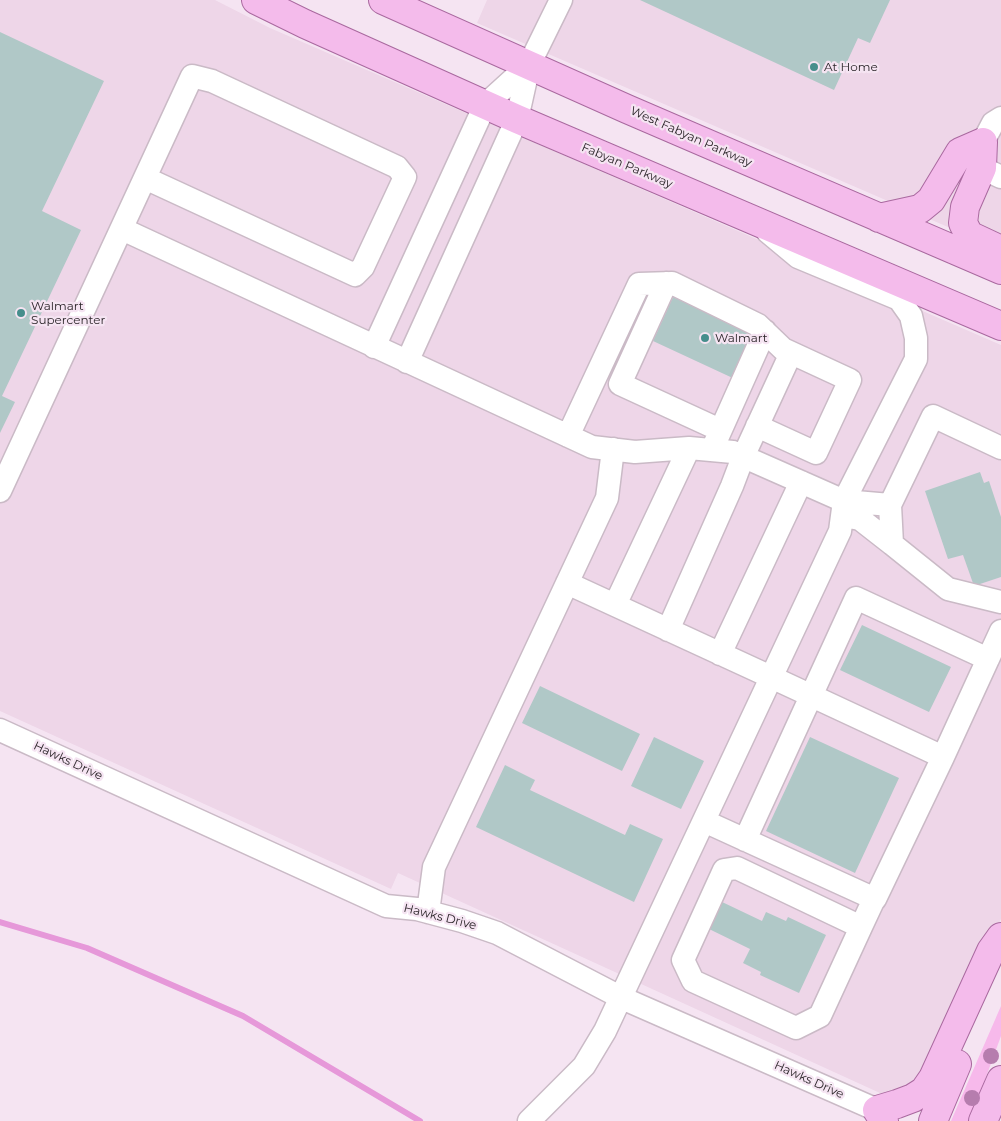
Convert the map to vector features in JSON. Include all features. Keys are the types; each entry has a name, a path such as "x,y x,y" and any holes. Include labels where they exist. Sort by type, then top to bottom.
{"main road":[{"name":"Fabyan Parkway","path":"256,0 485,105 1001,326"},
{"name":"West Fabyan Parkway","path":"383,0 718,149 1001,270"},
{"path":"879,218 920,209 931,200 960,152 989,162 966,207 963,223 969,235 1001,250"},
{"path":"880,1116 898,1104 913,1098 924,1090 933,1078 991,951 1001,937"},
{"path":"933,1121 1001,967"},
{"path":"983,1121 1001,1080"}],"street":[{"path":"406,362 517,119 529,65 561,0"},
{"path":"374,347 485,105 529,65"},
{"path":"0,491 192,76 212,81 397,167 405,177 363,267 356,275 146,178"},
{"path":"989,162 992,123 1001,118"},
{"path":"529,1121 584,1066 622,998 840,531 843,509 916,359 916,338 911,316 899,299 798,257 754,220"},
{"path":"122,229 592,447 635,452 707,443"},
{"path":"568,436 639,284 672,284 758,325 787,351 850,380 816,453 757,426"},
{"path":"666,284 620,384 707,443 733,452 801,482 860,519 948,590 1001,602"},
{"path":"615,605 707,443 765,332"},
{"path":"668,630 732,486 787,351"},
{"path":"892,544 890,505 933,416 1001,448"},
{"path":"428,912 434,867 607,498 613,450"},
{"path":"720,654 801,482"},
{"path":"843,509 890,505"},
{"path":"567,583 943,757"},
{"path":"745,840 856,598 988,659"},
{"path":"861,927 737,868 724,870 683,960 693,981 796,1028 820,1016 1001,631"},
{"name":"Hawks Drive","path":"0,730 386,906 417,909 497,933 622,998 880,1116"},
{"path":"704,821 874,899"}],"shaded area":[{"path":"0,0 215,0 270,28 1001,345 1001,919 915,1109 398,873 391,889 0,711"},
{"path":"487,0 1001,0 1001,250 477,23"},
{"path":"1001,1006 1001,1036 970,1121 951,1121"}],"building":[{"name":"At Home","path":"640,0 890,0 870,43 858,38 834,90"},
{"name":"Walmart Supercenter","path":"0,32 104,81 42,211 81,230 2,396 15,402 0,433"},
{"name":"Walmart","path":"673,297 757,335 737,380 653,341"},
{"path":"980,472 984,483 989,481 1001,517 1001,577 974,586 963,555 948,559 925,491"},
{"path":"862,625 951,667 929,712 840,670"},
{"path":"540,686 640,734 622,771 522,723"},
{"path":"654,737 704,761 681,809 631,786"},
{"path":"810,737 899,778 855,873 766,831"},
{"path":"505,765 535,780 530,790 625,835 630,824 663,839 634,902 476,827"},
{"path":"720,901 762,921 766,912 786,921 788,917 826,935 799,993 760,975 761,972 743,963 750,949 707,928"}],"waterway":[{"path":"0,922 87,948 243,1016 420,1121"}],"place":[{"name":"At Home","path":"814,67"},
{"name":"Walmart Supercenter","path":"21,313"},
{"name":"Walmart","path":"705,338"}]}
